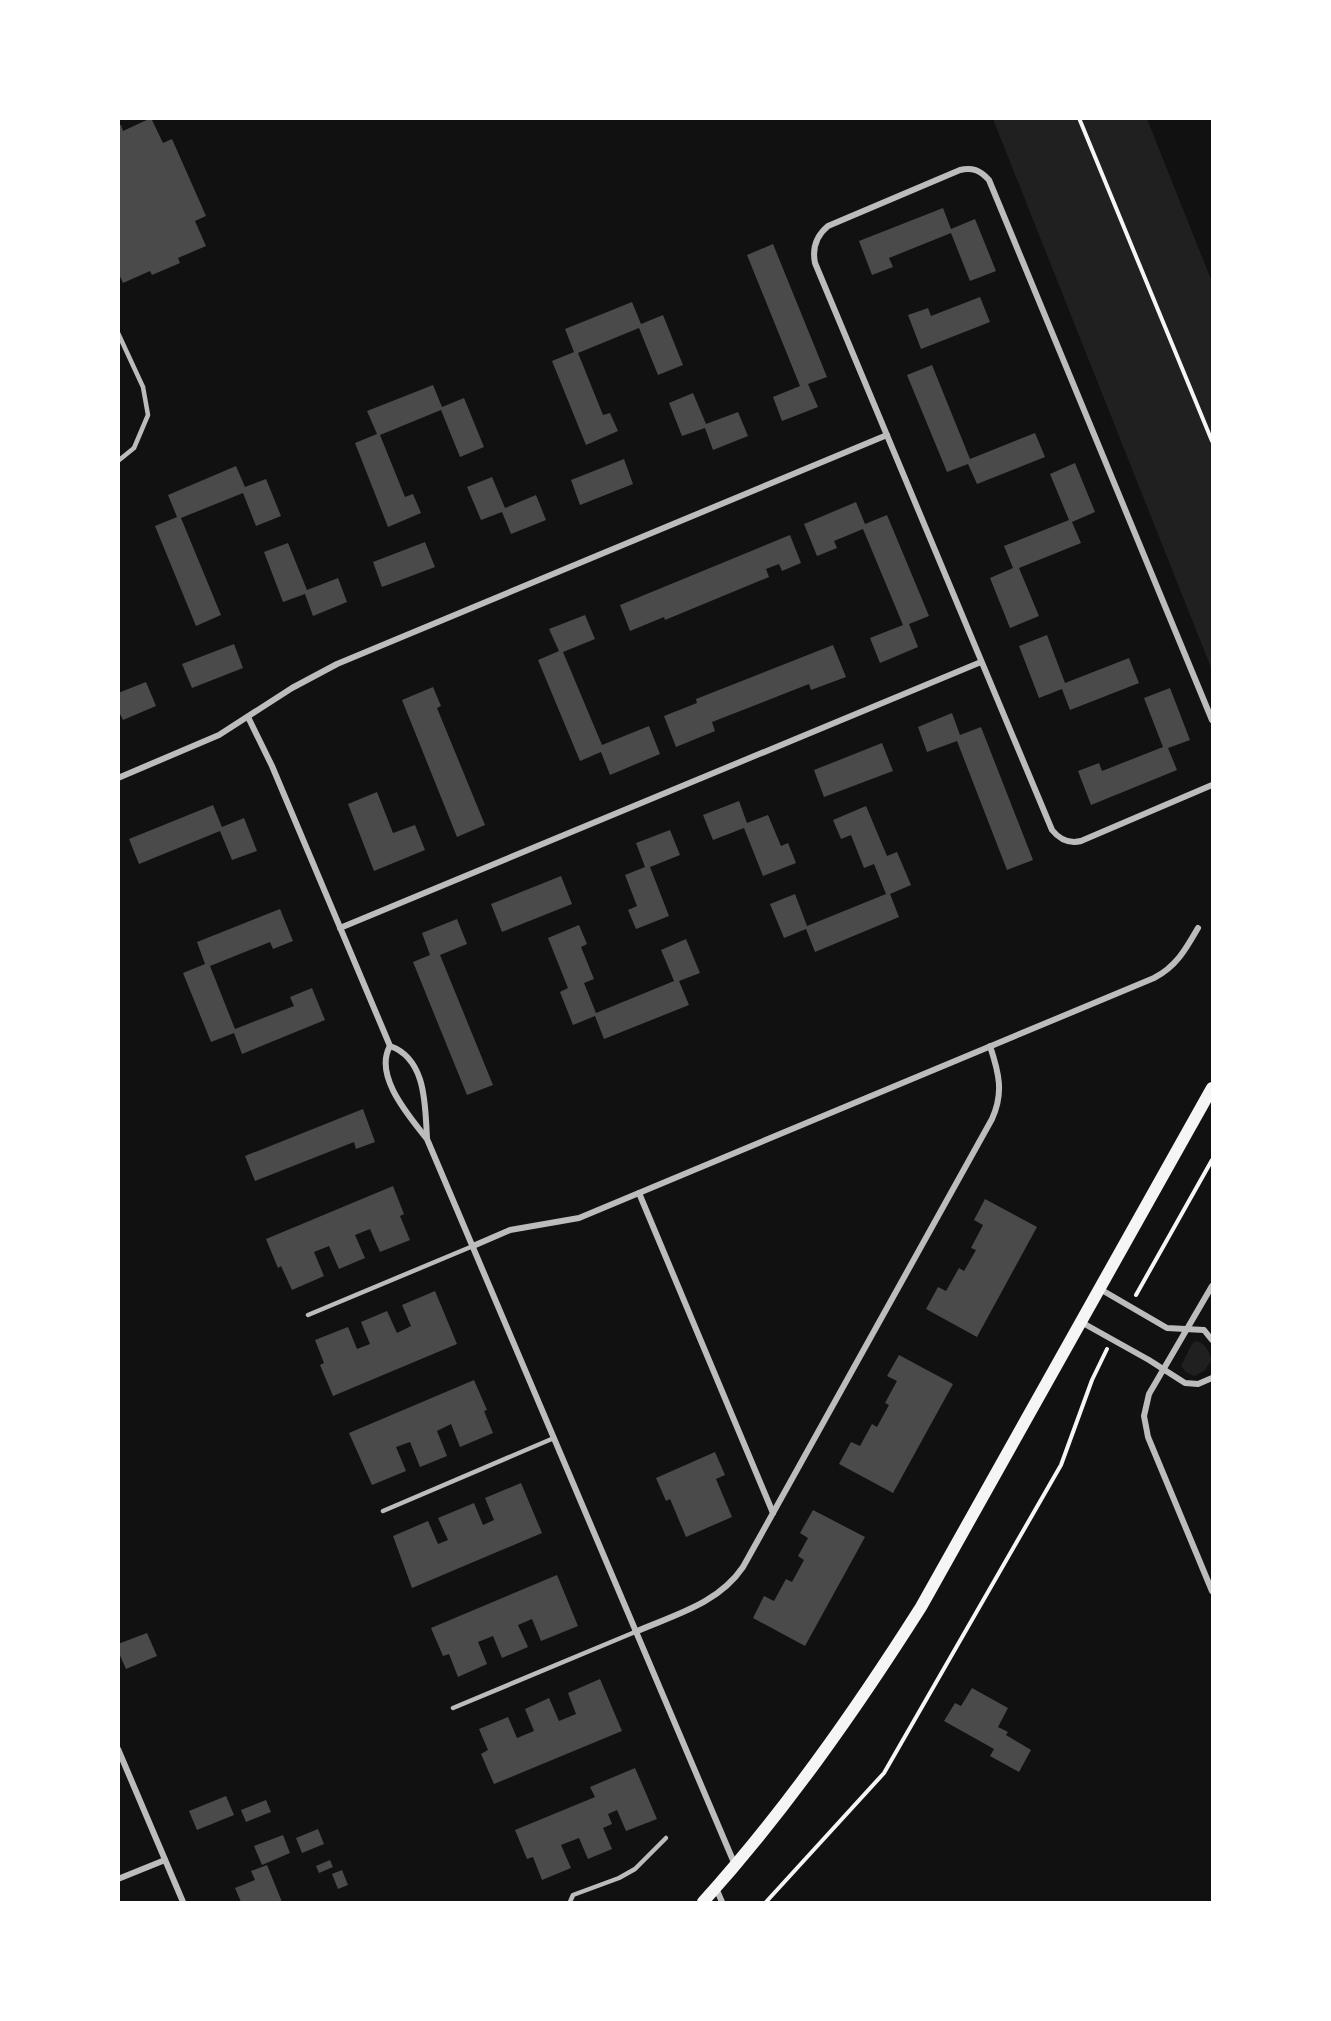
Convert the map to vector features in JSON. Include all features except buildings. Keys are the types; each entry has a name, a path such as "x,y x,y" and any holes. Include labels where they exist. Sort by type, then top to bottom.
{"main road":[{"path":"703,1902 735,1866 818,1761 899,1641 946,1563 1212,1088"}],"street":[{"path":"1212,720 986,176 974,169 960,170 834,223 823,230 816,241 815,263 1055,834 1063,840 1081,841 1212,785"},
{"path":"118,778 204,742 292,688 346,660 886,435"},
{"path":"340,928 981,662"},
{"path":"248,717 272,766 390,1046 407,1055 418,1076 425,1097 428,1139"},
{"path":"473,1246 518,1228 573,1220 1163,974 1184,954 1198,928"},
{"path":"390,1046 385,1064 389,1080 402,1107 428,1139 735,1866"},
{"path":"635,1632 706,1602 727,1587 743,1567 992,1119 1001,1090 997,1066 990,1046"},
{"path":"639,1193 773,1513"},
{"path":"1212,1286 1147,1400 1144,1416 1145,1426 1212,1591"},
{"path":"1100,1289 1167,1328 1204,1330 1212,1340"},
{"path":"1082,1322 1181,1381 1198,1384 1212,1378"},
{"path":"118,1749 183,1902"},
{"path":"118,1879 165,1860"},
{"path":"716,1888 722,1902"}],"lane":[{"path":"118,333 143,387 148,415 134,448 118,461"},
{"path":"308,1315 473,1246"},
{"path":"383,1511 554,1438"},
{"path":"453,1708 635,1632"},
{"path":"570,1902 573,1895 619,1878 635,1869 666,1838"}],"path":[{"path":"1079,118 1212,441"},
{"path":"1130,1306 1212,1160"},
{"path":"766,1902 884,1773 1061,1465 1092,1380 1112,1340"}],"shaded area":[{"path":"993,119 1147,119 1212,282 1212,670"},
{"path":"1196,1341 1207,1349 1211,1361 1204,1371 1194,1376 1181,1366 1192,1344"}]}
